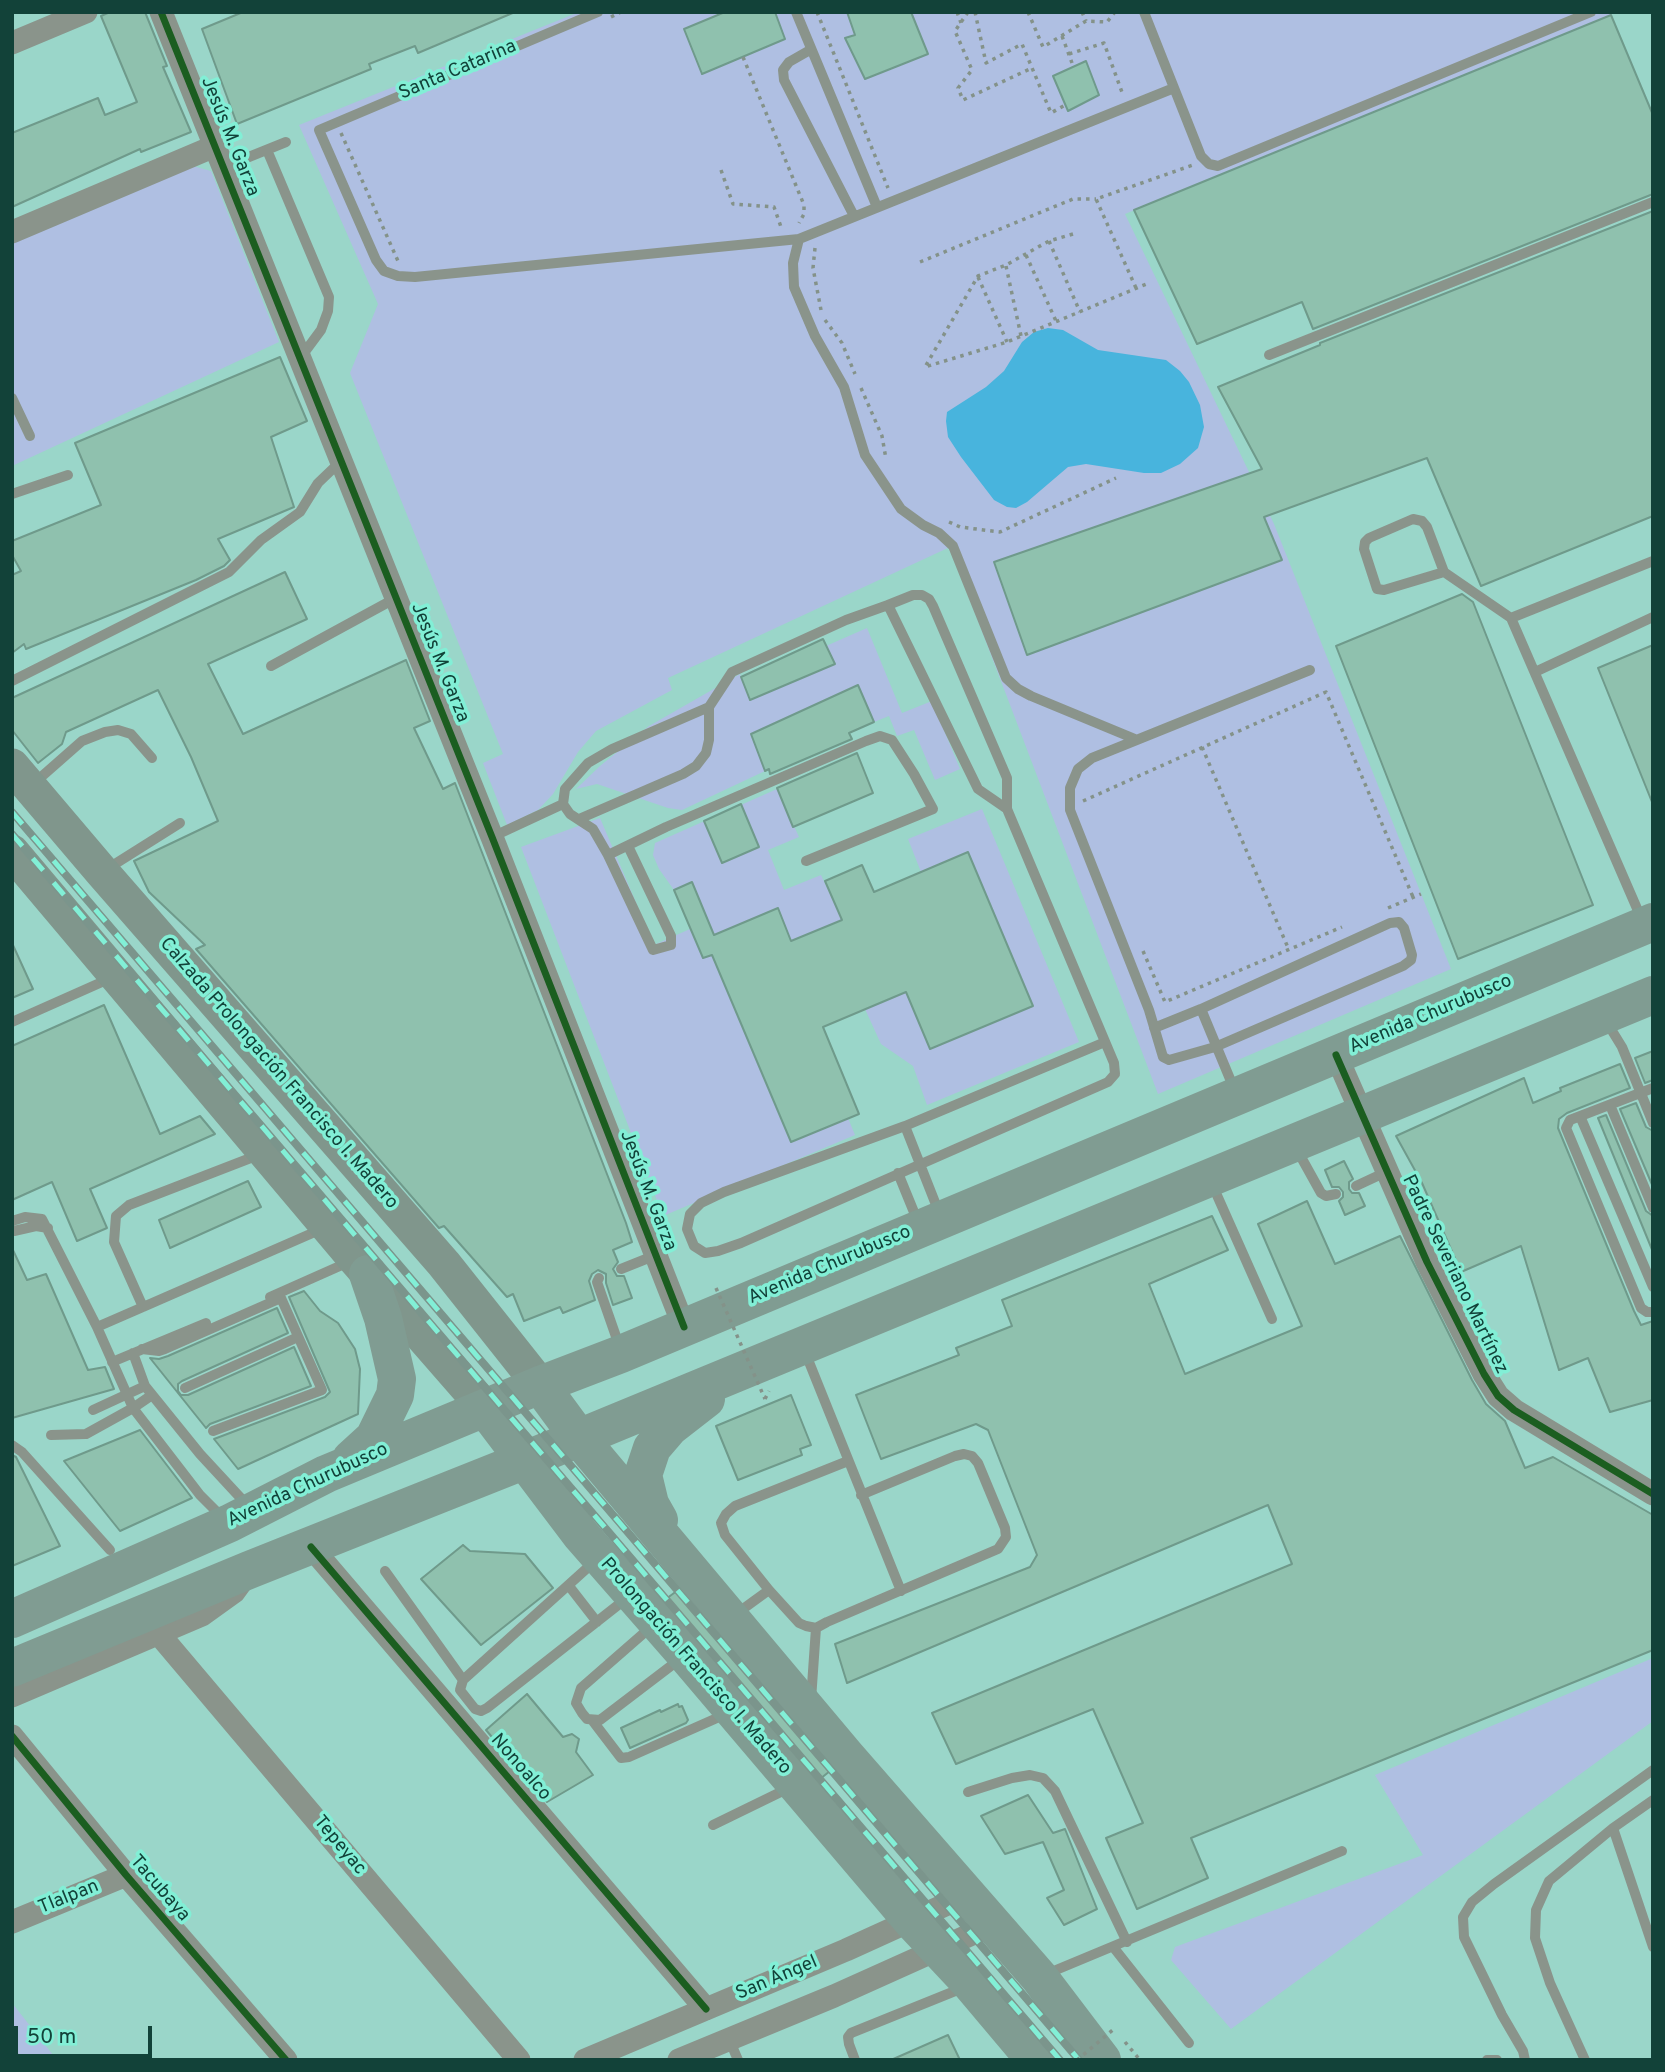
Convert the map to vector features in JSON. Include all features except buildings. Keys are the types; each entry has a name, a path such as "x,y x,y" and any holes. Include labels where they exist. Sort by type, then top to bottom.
{"highway":[{"name":"Avenida Churubusco","path":"12,1619 234,1521 326,1474 684,1328 1648,924"},
{"path":"688,1567 650,1504 643,1475 652,1448 670,1427 753,1385 802,1346 1653,995"},
{"path":"326,1474 357,1455 374,1438 395,1395 397,1379 391,1352 362,1267"},
{"path":"540,1385 579,1437 730,1618 992,1925 1039,1977 1108,2044"},
{"path":"12,1668 579,1437 753,1385"},
{"name":"Prolongación Francisco I. Madero","path":"485,1408 599,1557 1035,2060"},
{"path":"12,1593 110,1550 234,1521"},
{"path":"12,1644 193,1571 240,1557 299,1551"}],"main road":[{"name":"Calzada Prolongación Francisco I. Madero","path":"21,776 444,1264 540,1385"},
{"path":"12,852 362,1267 485,1408"}],"street":[{"path":"12,43 86,12"},
{"name":"Jesús M. Garza","path":"161,12 492,838 684,1328"},
{"path":"12,232 219,156"},
{"name":"Padre Severiano Martínez","path":"1336,1055 1427,1262 1483,1374 1497,1396 1514,1410 1653,1494"},
{"name":"Nonoalco","path":"299,1551 706,2009"},
{"path":"12,1696 202,1615 234,1592 249,1570"},
{"name":"Tepeyac","path":"158,1633 519,2060"},
{"name":"Tacubaya","path":"12,1736 286,2060"},
{"name":"Tlalpan","path":"12,1922 127,1875"},
{"name":"San Ángel","path":"585,2060 967,1895"},
{"name":"San Ángel","path":"679,2060 733,2049 992,1925"}],"lane":[{"path":"796,12 877,207"},
{"path":"1144,12 1201,156 1209,164 1217,166 1591,12"},
{"name":"Santa Catarina","path":"603,15 319,130 376,260 384,271 398,276 429,276 799,239"},
{"path":"810,50 789,62 783,70 784,80 854,216"},
{"path":"1135,739 1031,696 1006,678 953,546 939,533 901,509 865,455 844,387 810,326 794,287 793,263 799,239 1174,88"},
{"path":"219,156 267,150 286,142"},
{"path":"267,150 329,296 328,310 321,330 300,358"},
{"path":"1269,355 1653,202"},
{"path":"12,398 30,436"},
{"path":"12,681 229,572 242,562 261,540 300,512 318,483 341,461"},
{"path":"12,494 68,475"},
{"path":"1444,572 1384,590 1377,589 1364,549 1365,542 1413,519 1422,521 1427,527 1444,572 1511,618 1648,924"},
{"path":"1511,618 1653,561"},
{"path":"579,819 696,766 706,754 709,706 732,672 846,620 913,595 929,598 1007,778 1007,809 1114,1063 1115,1074 1108,1082 718,1251 705,1253 694,1245 687,1228 690,1214 701,1203 724,1192 905,1126 1105,1042"},
{"path":"271,666 396,598"},
{"path":"888,605 978,789 1007,809"},
{"path":"1535,672 1653,617"},
{"path":"1154,1028 1390,923 1399,922 1404,928 1412,954 1411,960 1403,966 1215,1047 1169,1060 1163,1057 1070,810 1070,788 1078,769 1092,758 1310,670"},
{"path":"628,846 671,936 671,945 653,950 593,829 570,814 563,804 565,789 588,763 612,749 709,706"},
{"path":"21,776 82,741 118,730 131,734 152,758"},
{"path":"608,855 666,827 866,741 880,736 892,740 908,762 933,809 806,862"},
{"path":"492,838 563,804"},
{"path":"102,872 180,823"},
{"path":"12,1022 117,976"},
{"path":"1201,1009 1237,1096"},
{"path":"1603,1015 1622,1047 1653,1123"},
{"path":"1653,1088 1570,1120 1566,1128 1641,1308 1653,1312"},
{"path":"1610,1105 1653,1208"},
{"path":"1580,1116 1653,1287"},
{"path":"905,1126 921,1163 931,1224"},
{"path":"1293,1143 1321,1193 1326,1196 1335,1194"},
{"path":"144,1307 114,1242 116,1216 129,1205 267,1152"},
{"path":"1356,1186 1386,1172"},
{"path":"898,1173 931,1224"},
{"path":"1209,1178 1272,1320"},
{"path":"13,1226 24,1217 36,1216 42,1219 97,1327 133,1408 212,1508 234,1521"},
{"path":"97,1327 328,1226"},
{"path":"621,1269 656,1255"},
{"path":"112,1362 362,1267"},
{"path":"599,1278 597,1282 621,1354"},
{"path":"137,1351 165,1349 281,1298 322,1390 213,1431"},
{"path":"185,1388 298,1337"},
{"path":"802,1346 901,1591"},
{"path":"137,1351 149,1390 200,1454 234,1521"},
{"path":"93,1410 149,1390"},
{"path":"51,1435 86,1434 133,1408 149,1390"},
{"path":"12,1446 22,1452 110,1550"},
{"path":"182,1471 200,1454"},
{"path":"848,1461 736,1506 726,1514 722,1524 724,1535 799,1623 816,1628 998,1549 1006,1537 1005,1528 978,1463 972,1456 964,1454 861,1495"},
{"path":"599,1557 463,1680 460,1686 462,1693 475,1709 483,1710 632,1594"},
{"path":"385,1571 463,1680"},
{"path":"569,1586 597,1622"},
{"path":"730,1618 769,1590"},
{"path":"657,1622 581,1688 576,1703 587,1719 600,1720 686,1655"},
{"path":"810,1713 816,1628"},
{"path":"592,1720 621,1758 629,1757 733,1710"},
{"path":"1525,2060 1523,2051 1502,2015 1464,1937 1463,1917 1472,1902 1494,1884 1653,1770"},
{"path":"968,1792 1012,1778 1030,1775 1043,1778 1055,1791 1127,1942"},
{"path":"713,1825 796,1784"},
{"path":"1585,2060 1550,1983 1535,1938 1536,1909 1549,1881 1613,1828 1653,1800"},
{"path":"1613,1828 1653,1947"},
{"path":"1039,1977 1342,1851"},
{"path":"1114,1948 1189,2043"},
{"path":"855,2060 849,2044 848,2037 851,2033 971,1984"},
{"path":"12,2054 17,2060"},
{"path":"1488,2060 1497,2060"}],"path":[{"path":"603,15 621,12"},
{"path":"817,12 890,192"},
{"path":"957,12 961,23"},
{"path":"968,12 955,32 972,70 958,88 963,100 1032,68"},
{"path":"975,12 986,63 1022,44 1051,113 1065,105"},
{"path":"1028,12 1043,47 1086,21 1107,22 1115,12"},
{"path":"1082,12 1086,21"},
{"path":"1062,36 1072,64"},
{"path":"1069,54 1104,43 1125,100"},
{"path":"743,57 804,205 804,214 796,228 805,227"},
{"path":"339,130 400,266"},
{"path":"920,262 1073,199 1096,200 1199,163"},
{"path":"721,170 733,204 774,207 782,229"},
{"path":"1096,200 1136,288"},
{"path":"769,230 789,228"},
{"path":"1073,234 1049,241 1006,265 978,276 925,367 1007,342 1149,283"},
{"path":"1049,241 1080,312"},
{"path":"816,244 813,268 823,317 842,343 882,436 887,465"},
{"path":"1026,255 1056,321"},
{"path":"1006,265 1021,336"},
{"path":"978,276 1007,342"},
{"path":"948,521 960,527 1000,532 1116,478"},
{"path":"1080,802 1325,692 1413,897"},
{"path":"1202,747 1289,950"},
{"path":"1388,908 1421,894"},
{"path":"1138,939 1165,1002 1351,923"},
{"path":"716,1288 753,1385"},
{"path":"1077,2060 1108,2044"}],"shaded area":[{"path":"579,12 1617,12 1125,214 1274,524 1451,969 1158,1094 950,547 668,678 672,690 596,731 578,752 553,794 538,810 507,825 483,763 503,754 350,373 378,304 299,125"},
{"path":"189,165 211,171 279,342 12,466 12,241"},
{"path":"867,628 902,713 932,701 960,769 935,780 914,730 897,736 889,716 874,722 858,686 751,734 765,771 682,810 668,808 597,784 576,789 649,726 740,674 750,700 834,665 826,646"},
{"path":"777,789 799,837 768,850 784,890 821,875 842,920 791,941 777,908 714,935 691,883 674,890 659,869 653,855 655,843"},
{"path":"982,809 1079,1042 927,1105 913,1066 881,1044 865,1009 906,992 1033,1006 968,852 921,872 908,839"},
{"path":"600,818 654,945 690,929 702,957 712,955 791,1142 848,1118 855,1135 663,1216 521,847"},
{"path":"1653,1658 1653,1721 1231,2029 1171,1960 1175,1947 1423,1855 1375,1775"},
{"path":"12,2003 57,2060 12,2060"}],"water":[{"path":"1048,328 1063,330 1098,350 1166,360 1180,371 1189,382 1200,405 1204,427 1198,448 1180,464 1161,473 1086,464 1068,467 1016,508 1007,507 994,500 948,437 947,412 986,387 1004,371 1022,342 1034,332"}],"railway":[{"path":"12,812 1079,2060"},
{"path":"12,834 1060,2060"}],"cycle path":[{"path":"161,12 492,837 684,1327"},
{"path":"1336,1055 1427,1262 1498,1396 1514,1410 1653,1494"},
{"path":"311,1547 706,2009"},
{"path":"12,1736 126,1875 286,2060"}]}
